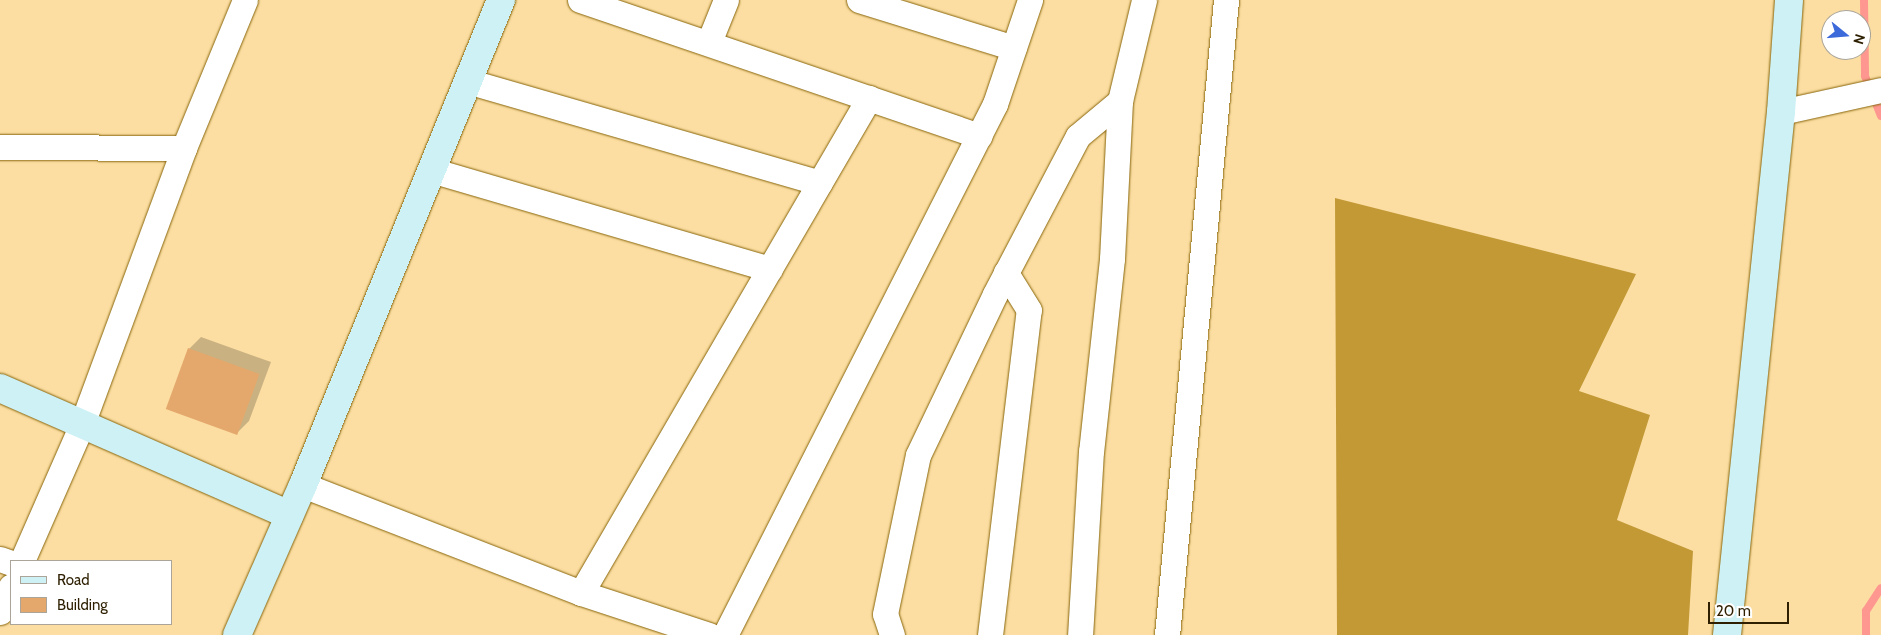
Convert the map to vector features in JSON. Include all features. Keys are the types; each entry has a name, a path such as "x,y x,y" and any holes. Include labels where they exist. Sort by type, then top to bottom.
{"street":[{"path":"22,560 82,424 184,148 245,0"},
{"path":"237,635 302,486 501,0"},
{"path":"580,0 709,42 979,136"},
{"path":"709,42 726,0"},
{"path":"859,0 1014,48"},
{"path":"725,635 995,104 1030,0"},
{"path":"1080,635 1091,451 1112,259 1120,101 1144,0"},
{"path":"1167,635 1226,0"},
{"path":"1727,635 1781,112 1789,0"},
{"path":"467,81 820,183"},
{"path":"1781,112 1881,90"},
{"path":"581,592 869,98"},
{"path":"892,635 885,614 918,455 1006,273 1078,136 1120,101"},
{"path":"0,147 184,148"},
{"path":"431,170 770,269"},
{"path":"990,635 1029,310 1006,273"},
{"path":"0,388 289,515"},
{"path":"302,486 581,592 709,635"},
{"path":"0,612 10,588"}],"shaded area":[{"path":"1335,198 1636,274 1579,391 1650,415 1617,520 1693,551 1688,635 1337,635"}],"building":[{"path":"188,348 259,374 237,435 166,409"}],"waterway":[{"path":"1864,0 1865,76 1881,116"},
{"path":"1866,635 1866,611 1881,588"}]}
